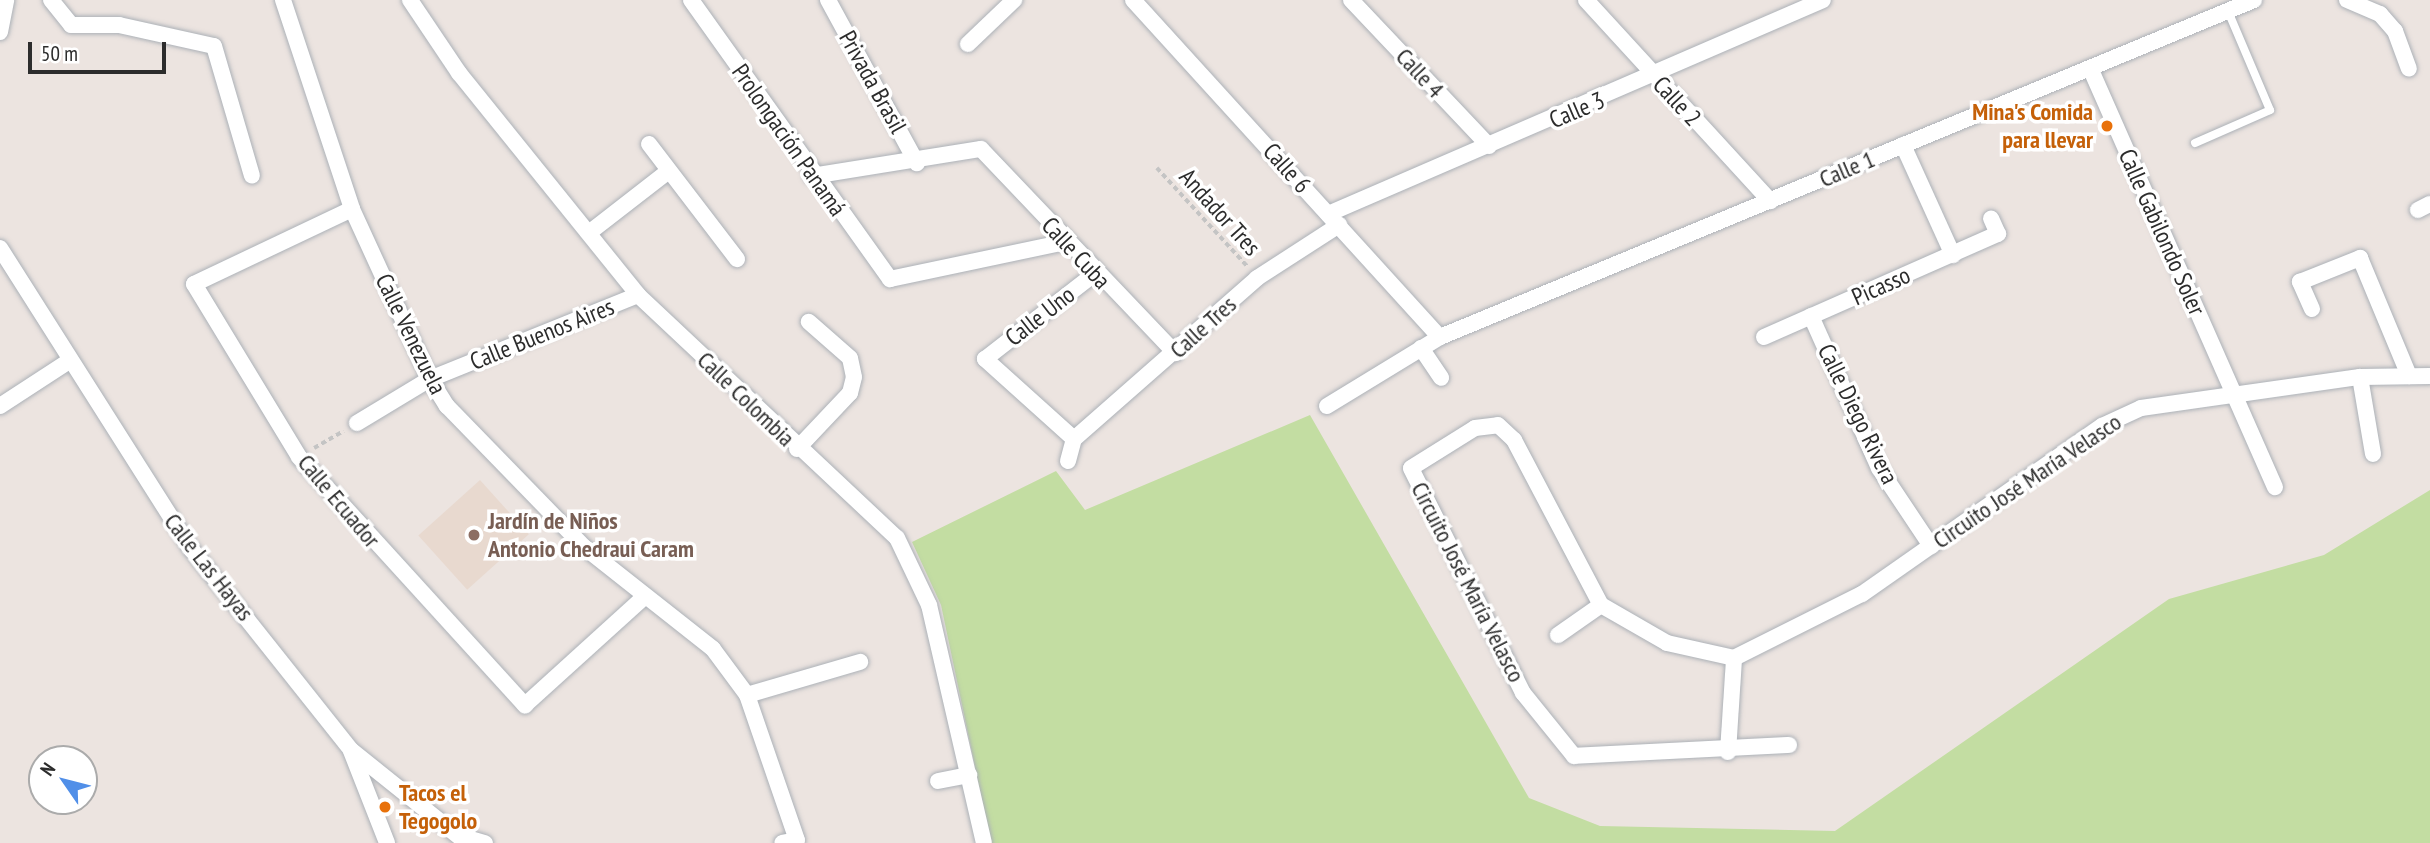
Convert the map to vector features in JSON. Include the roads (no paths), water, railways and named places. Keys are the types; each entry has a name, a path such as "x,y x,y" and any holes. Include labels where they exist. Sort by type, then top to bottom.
{"street":[{"path":"0,32 6,0"},
{"path":"51,0 71,25 119,25 215,46 252,176"},
{"name":"Calle Venezuela","path":"283,0 352,209 430,379 447,406 584,547 713,649 747,695 790,841"},
{"name":"Calle Colombia","path":"410,0 459,73 590,232 638,295 797,449 897,538 929,605 984,843"},
{"name":"Prolongación Panamá","path":"691,0 812,176 890,279 1066,242"},
{"name":"Privada Brasil","path":"828,0 917,163"},
{"path":"968,44 1014,0"},
{"name":"Calle 6","path":"1133,0 1440,337"},
{"name":"Calle 4","path":"1351,0 1489,146"},
{"name":"Calle 2","path":"1586,0 1770,201"},
{"name":"Calle 3","path":"1334,219 1489,146 1654,77 1823,0"},
{"name":"Calle 1","path":"1327,407 1440,337 2091,70 2254,0"},
{"path":"2347,0 2380,14 2395,31 2409,69"},
{"name":"Calle Gabilondo Soler","path":"2091,70 2275,487"},
{"path":"649,144 666,173 737,259"},
{"path":"1903,145 1952,255"},
{"name":"Calle Cuba","path":"917,163 981,149 1094,274 1175,353"},
{"path":"812,176 917,163"},
{"path":"590,232 666,173"},
{"name":"Calle Ecuador","path":"352,209 194,284 299,457 525,705 644,597"},
{"name":"Picasso","path":"1763,337 1998,234 1992,218"},
{"name":"Calle Tres","path":"1074,439 1258,278 1334,219"},
{"name":"Calle Las Hayas","path":"0,248 69,361 192,550 351,750 463,840"},
{"path":"2312,309 2301,282 2360,258 2409,376"},
{"name":"Calle Uno","path":"1074,439 985,359 1094,274"},
{"name":"Calle Buenos Aires","path":"357,423 430,379 638,295"},
{"name":"Calle Diego Rivera","path":"1811,316 1879,468 1931,546"},
{"path":"797,449 850,393 854,377 850,358 808,322"},
{"path":"1422,348 1440,378"},
{"path":"0,406 69,361"},
{"name":"Circuito José María Velasco","path":"1734,658 1862,594 2102,426 2141,408 2360,377 2430,376"},
{"path":"2360,377 2373,454"},
{"name":"Circuito José María Velasco","path":"1601,605 1514,440 1498,425 1475,428 1411,468 1523,693 1574,756 1728,752"},
{"path":"1068,461 1074,439"},
{"path":"1558,635 1601,605 1667,643 1734,658 1728,752 1789,745"},
{"path":"747,695 860,662"},
{"path":"351,750 387,843"},
{"path":"938,781 969,775"},
{"path":"463,840 485,843"}],"lane":[{"path":"2195,143 2270,110 2228,11"}],"place":[{"name":"Mina's Comida para llevar","path":"2107,126"},
{"name":"Jardín de Niños Antonio Chedraui Caram","path":"474,535"},
{"name":"Tacos el Tegogolo","path":"385,807"}]}
